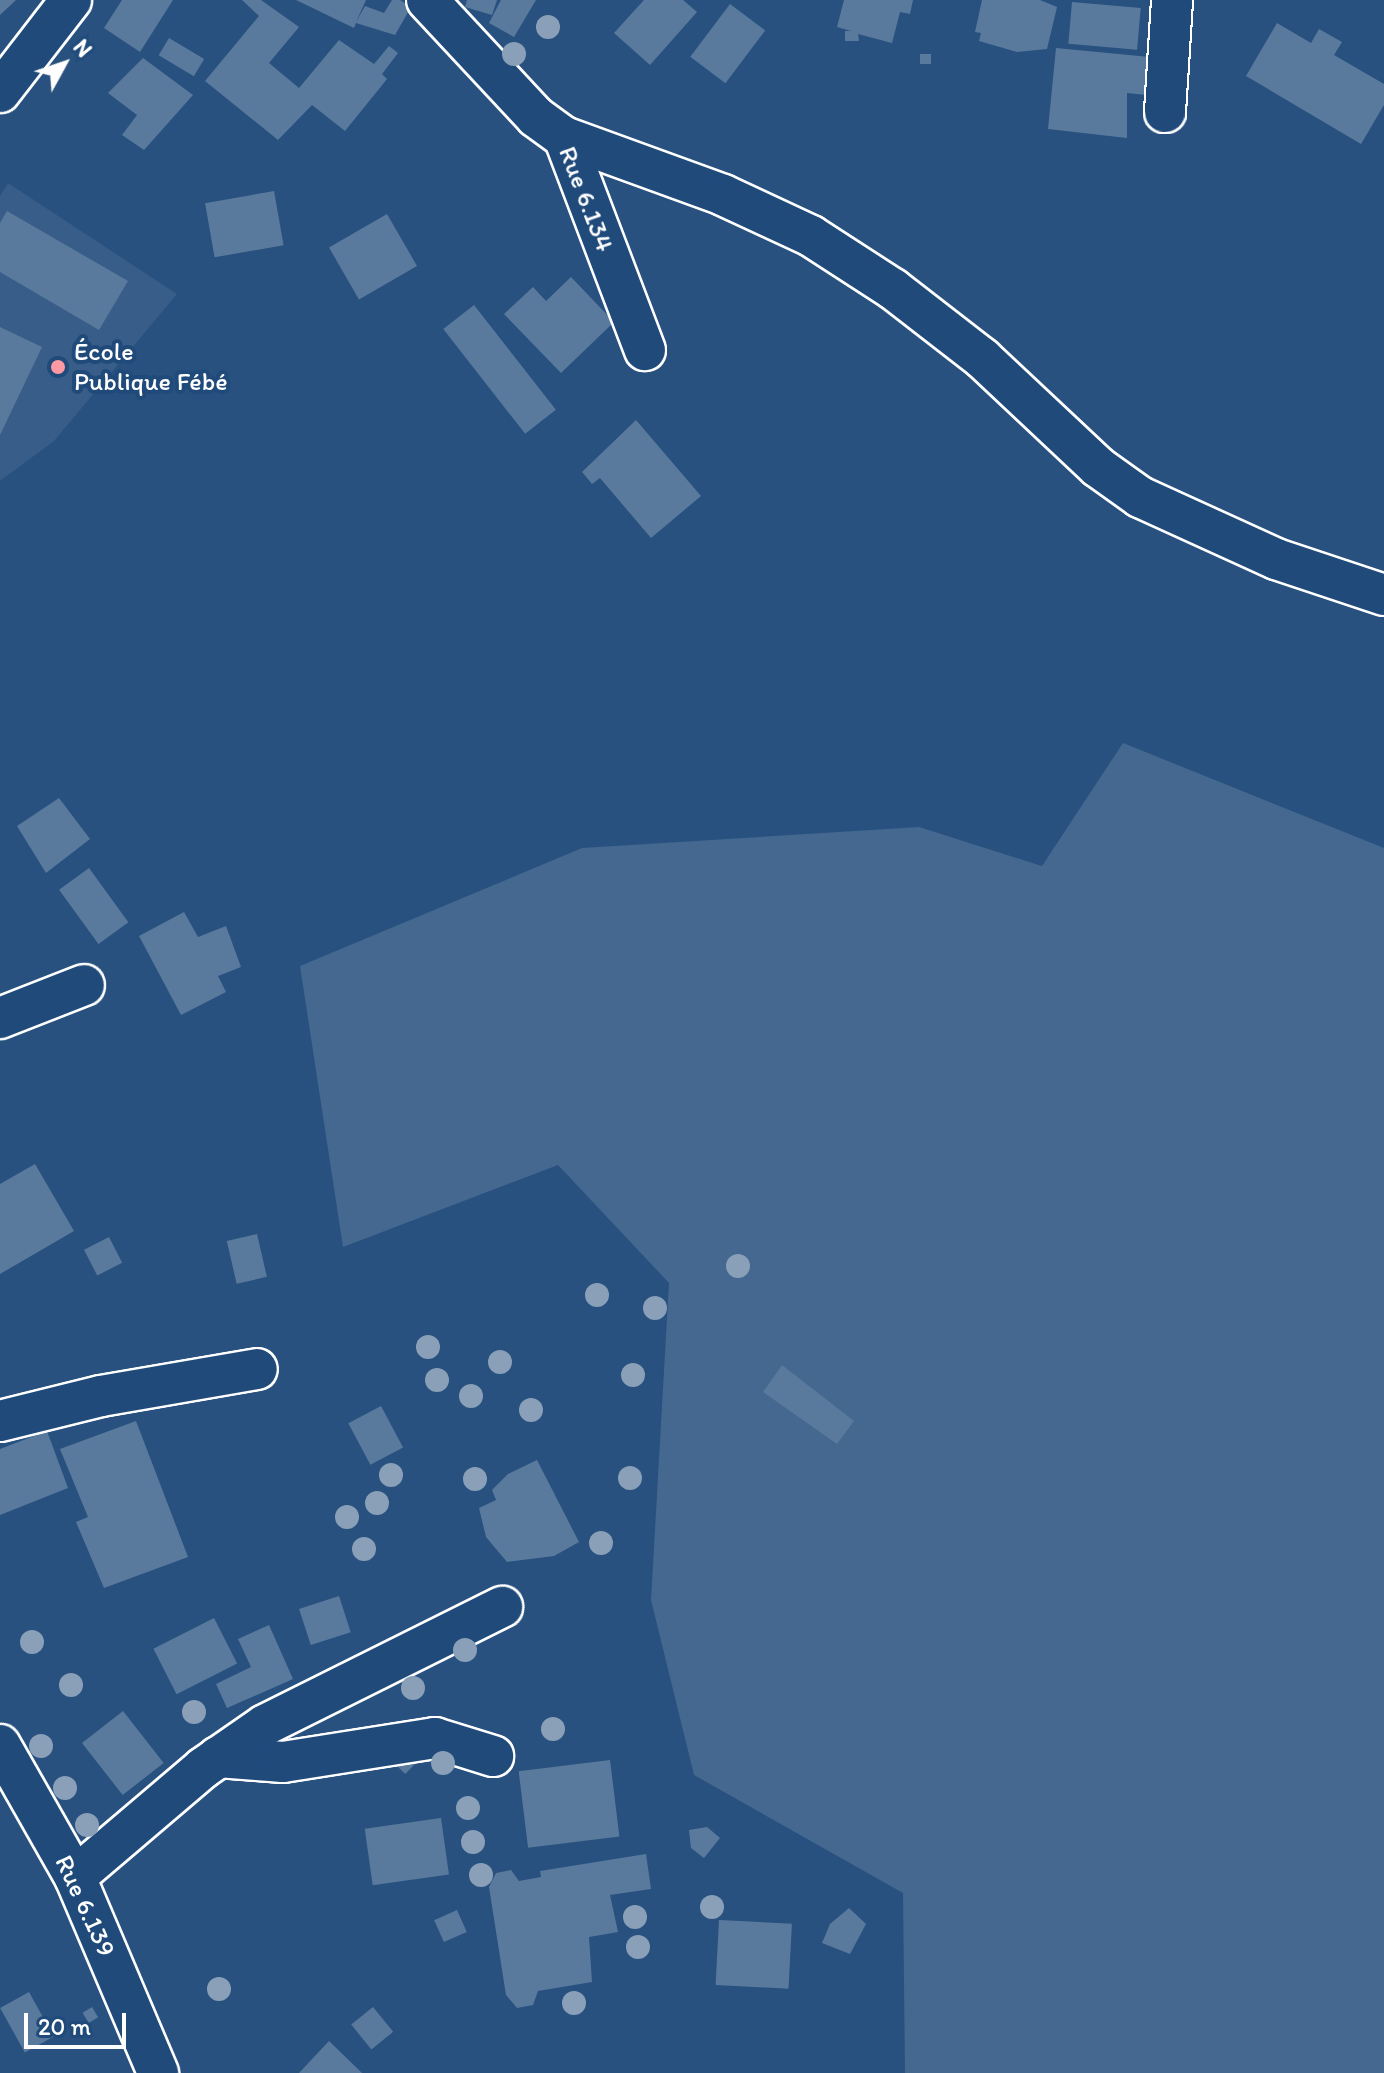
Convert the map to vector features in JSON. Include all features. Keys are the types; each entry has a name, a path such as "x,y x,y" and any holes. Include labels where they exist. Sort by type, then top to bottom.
{"street":[{"path":"0,92 71,0"},
{"name":"Rue 6.134","path":"427,0 536,117 564,137 645,350"},
{"path":"1165,112 1172,0"},
{"path":"564,137 723,195 811,236 893,289 982,358 1098,467 1140,497 1276,559 1384,595"},
{"path":"0,1018 84,985"},
{"path":"0,1421 101,1396 257,1369"},
{"path":"75,1877 218,1757 328,1691 502,1607"},
{"path":"218,1757 283,1762 435,1738 493,1756"},
{"name":"Rue 6.139","path":"0,1745 75,1877 158,2073"}],"shaded area":[{"name":"École Publique Fébé","path":"8,183 177,294 54,441 0,481 0,196"},
{"path":"1123,743 1384,848 1384,2073 905,2073 903,1893 694,1775 651,1600 669,1283 558,1165 343,1247 300,966 582,848 919,827 1042,866"}],"building":[{"path":"0,0 16,0 0,15"},
{"path":"122,0 173,0 140,52 104,28"},
{"path":"242,0 261,0 299,27 269,63 299,88 339,40 374,64 389,46 398,53 382,74 387,79 345,131 312,105 278,140 205,81 259,16"},
{"path":"296,0 366,0 356,22 365,6 384,13 392,0 400,0 411,7 395,35 356,23 354,28"},
{"path":"467,0 497,0 492,15 465,7"},
{"path":"501,0 536,0 514,37 489,23"},
{"path":"644,0 683,0 697,12 650,65 614,33"},
{"path":"844,0 913,0 910,14 900,12 892,43 858,34 859,41 845,41 845,31 851,31 837,27"},
{"path":"982,0 1040,0 1057,7 1047,49 1017,52 979,41 981,33 975,32"},
{"path":"1072,2 1141,8 1137,50 1068,44"},
{"path":"730,4 765,30 725,83 690,57"},
{"path":"1277,23 1311,43 1319,29 1342,42 1334,55 1384,84 1384,105 1361,144 1246,76"},
{"path":"169,38 204,59 194,76 159,55"},
{"path":"1056,48 1160,58 1156,96 1127,93 1127,138 1048,129"},
{"path":"920,54 931,54 931,64 920,64"},
{"path":"143,58 193,95 144,150 122,135 137,115 108,93"},
{"path":"274,191 284,245 215,257 205,203"},
{"path":"7,211 128,281 99,330 0,272 0,223"},
{"path":"387,214 417,266 359,299 329,247"},
{"path":"571,277 614,322 561,373 504,314 533,287 546,301"},
{"path":"474,305 556,410 525,434 443,329"},
{"path":"0,327 42,347 0,435"},
{"path":"636,420 701,496 651,538 600,478 592,484 582,472"},
{"path":"59,798 90,839 46,873 17,826"},
{"path":"89,868 128,922 98,944 59,890"},
{"path":"184,912 198,937 226,926 241,967 218,976 226,992 181,1015 139,936"},
{"path":"35,1164 74,1231 0,1274 0,1184"},
{"path":"257,1234 267,1277 237,1284 227,1241"},
{"path":"109,1237 122,1263 97,1276 84,1250"},
{"path":"782,1365 854,1421 837,1444 763,1392"},
{"path":"381,1406 403,1447 370,1465 348,1423"},
{"path":"136,1421 188,1557 104,1588 76,1522 88,1517 60,1449"},
{"path":"47,1431 68,1488 0,1515 0,1449"},
{"path":"537,1460 579,1542 554,1556 507,1562 486,1537 479,1508 496,1500 492,1490 508,1474"},
{"path":"339,1596 351,1632 311,1645 299,1609"},
{"path":"214,1618 237,1663 177,1694 153,1649"},
{"path":"269,1625 293,1679 227,1708 216,1684 251,1667 238,1639"},
{"path":"123,1711 164,1763 123,1795 82,1743"},
{"path":"403,1752 415,1764 405,1774 393,1762"},
{"path":"610,1760 619,1836 528,1848 519,1771"},
{"path":"441,1818 449,1874 373,1885 365,1829"},
{"path":"707,1827 720,1838 704,1858 691,1848 689,1830"},
{"path":"646,1854 651,1889 610,1895 618,1932 589,1937 592,1982 538,1991 533,2005 517,2008 506,1995 489,1887 496,1873 511,1870 519,1881 541,1877 540,1871"},
{"path":"849,1908 866,1924 850,1954 822,1943 830,1924"},
{"path":"457,1910 467,1932 444,1942 434,1920"},
{"path":"719,1920 792,1924 788,1989 716,1985"},
{"path":"29,1992 54,2037 25,2053 0,2008"},
{"path":"92,2007 98,2017 89,2023 83,2013"},
{"path":"373,2007 393,2032 371,2049 351,2025"},
{"path":"329,2041 362,2073 299,2073"}],"place":[{"name":"École Publique Fébé","path":"58,367"}]}
